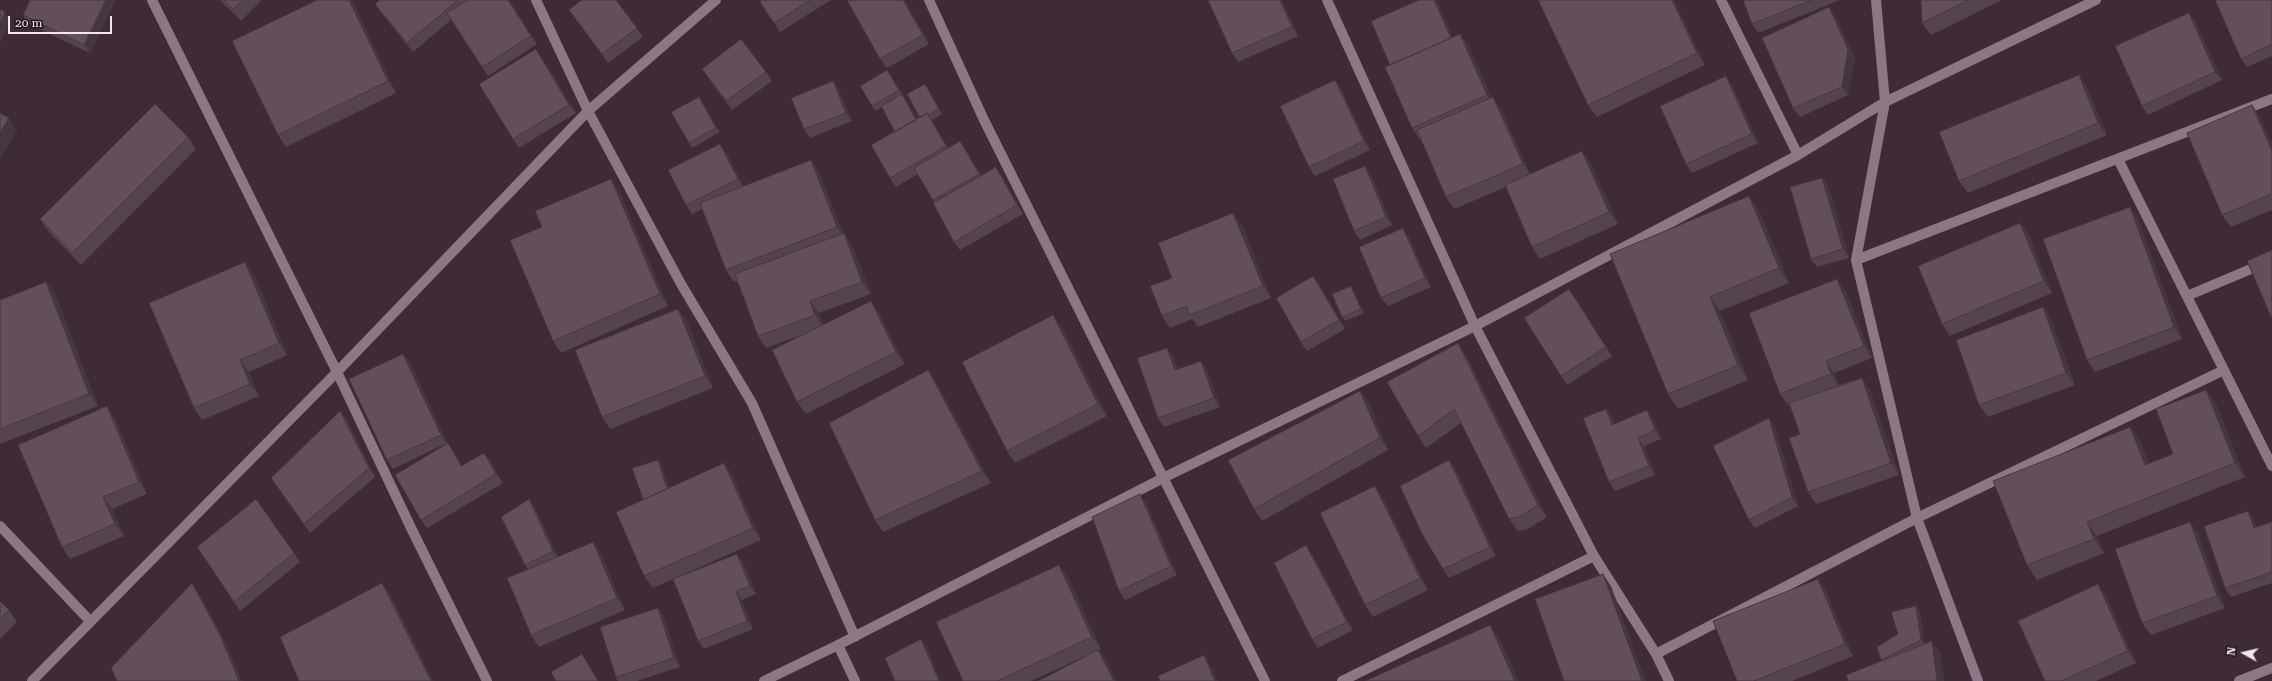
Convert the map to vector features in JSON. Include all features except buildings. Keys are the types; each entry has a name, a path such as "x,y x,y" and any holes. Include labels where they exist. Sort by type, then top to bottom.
{"street":[{"path":"152,0 337,372 412,530 487,681"},
{"path":"536,0 588,111 681,284 752,403 855,637"},
{"path":"32,681 337,372 588,111 716,0"},
{"path":"929,0 984,120 1165,477 1265,681"},
{"path":"1327,0 1475,326 1594,556 1656,654 1669,681"},
{"path":"1721,0 1798,155"},
{"path":"1876,0 1885,102 1856,260 1917,518 1978,681"},
{"path":"764,681 855,637 1165,477 1475,326 1798,155 1885,102 2096,0"},
{"path":"1856,260 2272,99"},
{"path":"2118,159 2272,466"},
{"path":"2186,296 2272,260"},
{"path":"1656,654 1917,518 2224,370"},
{"path":"0,526 90,621"},
{"path":"1342,681 1594,556"},
{"path":"838,645 855,681"},
{"path":"2238,681 2272,668"}]}
